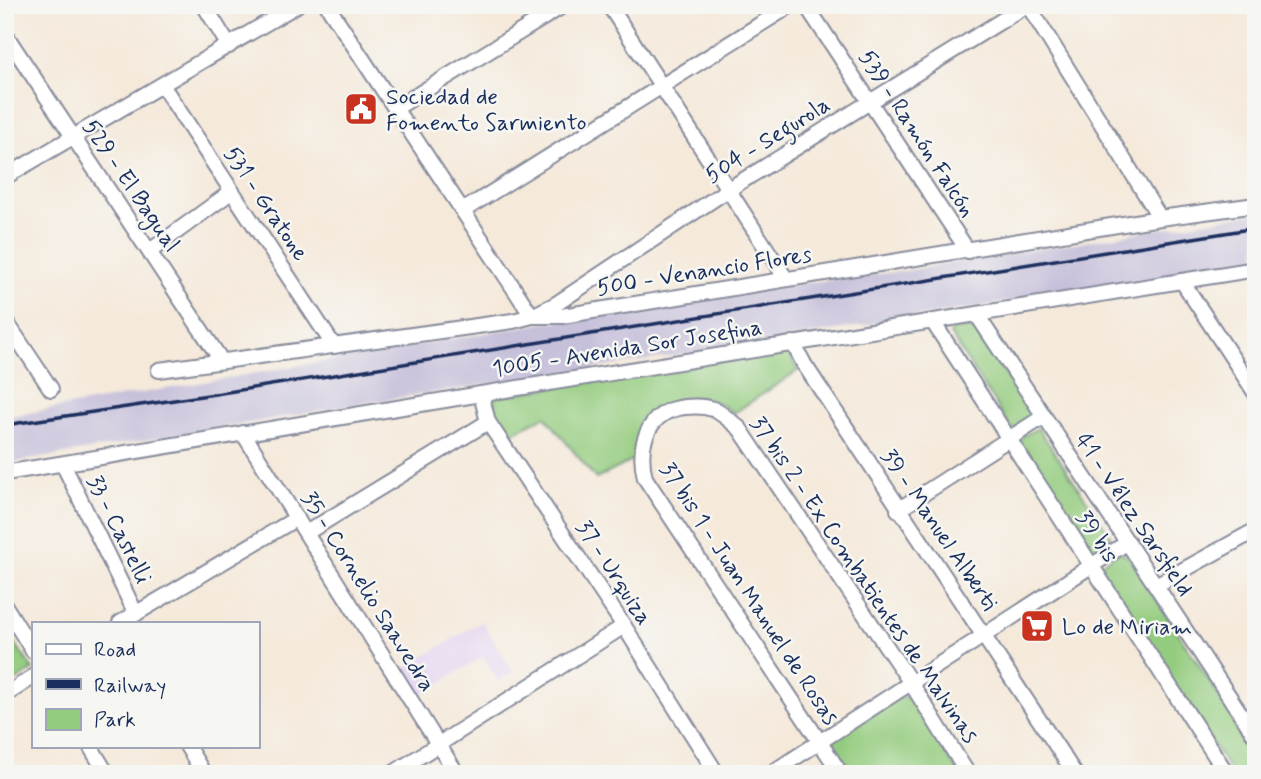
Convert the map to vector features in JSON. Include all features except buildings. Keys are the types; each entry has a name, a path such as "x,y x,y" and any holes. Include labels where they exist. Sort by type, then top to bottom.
{"street":[{"path":"204,5 229,46"},
{"path":"5,177 296,5"},
{"path":"327,5 533,316"},
{"path":"397,108 564,5"},
{"path":"609,5 786,279"},
{"path":"464,211 791,5"},
{"name":"539 - Ramón Falcón","path":"806,5 968,251"},
{"path":"1028,5 1160,218"},
{"name":"504 - Segurola","path":"533,316 556,304 729,189 1028,5"},
{"name":"529 - El Bagual","path":"5,34 221,360"},
{"name":"531 - Gratone","path":"162,85 334,346"},
{"path":"150,251 231,192"},
{"name":"500 - Venancio Flores","path":"159,370 533,316 562,316 1160,218 1256,205"},
{"name":"1005 - Avenida Sor Josefina","path":"5,473 1256,269"},
{"path":"1182,281 1256,394"},
{"name":"41 - Vélez Sarsfield","path":"977,315 1256,737"},
{"path":"5,320 51,390"},
{"name":"39 bis","path":"933,322 1227,774"},
{"name":"39 - Manuel Alberti","path":"793,343 898,510 1075,774"},
{"name":"37 - Urquiza","path":"481,394 488,422 624,626 717,774"},
{"name":"37 bis 2 - Ex Combatientes de Malvinas","path":"680,408 698,406 713,409 740,429 911,683 968,774"},
{"name":"37 bis 1 - Juan Manuel de Rosas","path":"680,408 660,414 652,424 642,447 641,463 645,478 841,774"},
{"path":"898,510 1043,417"},
{"path":"306,533 488,422"},
{"name":"35 - Cornelio Saavedra","path":"243,433 457,774"},
{"name":"33 - Castelli","path":"62,464 136,614"},
{"path":"122,622 297,518"},
{"path":"1156,585 1256,530"},
{"path":"770,774 1090,564 1128,542"},
{"path":"5,606 32,649"},
{"path":"392,774 624,626"},
{"path":"5,695 32,678"},
{"path":"91,748 107,774"},
{"path":"188,748 204,774"}],"shaded area":[{"path":"1256,213 1256,261 734,347 378,401 5,464 5,417 520,327 756,289 905,271"},
{"path":"482,621 513,672 498,681 483,657 415,698 399,672"}],"green space":[{"path":"953,330 977,330 1032,414 1015,429 1011,428 950,334"},
{"path":"785,350 799,370 734,413 701,398 682,399 663,406 655,411 644,426 637,458 596,479 545,416 513,433 496,412 493,397"},
{"path":"1038,428 1111,536 1108,542 1091,552 1015,440"},
{"path":"1120,552 1129,557 1256,753 1256,774 1232,774 1100,571 1100,564"},
{"path":"5,628 32,671 5,687"},
{"path":"901,696 911,699 960,774 847,774 834,752 835,738"}],"railway":[{"path":"5,425 1256,228"}],"place":[{"name":"Sociedad de Fomento Sarmiento","path":"361,109"},
{"name":"Lo de Miriam","path":"1037,626"}]}
